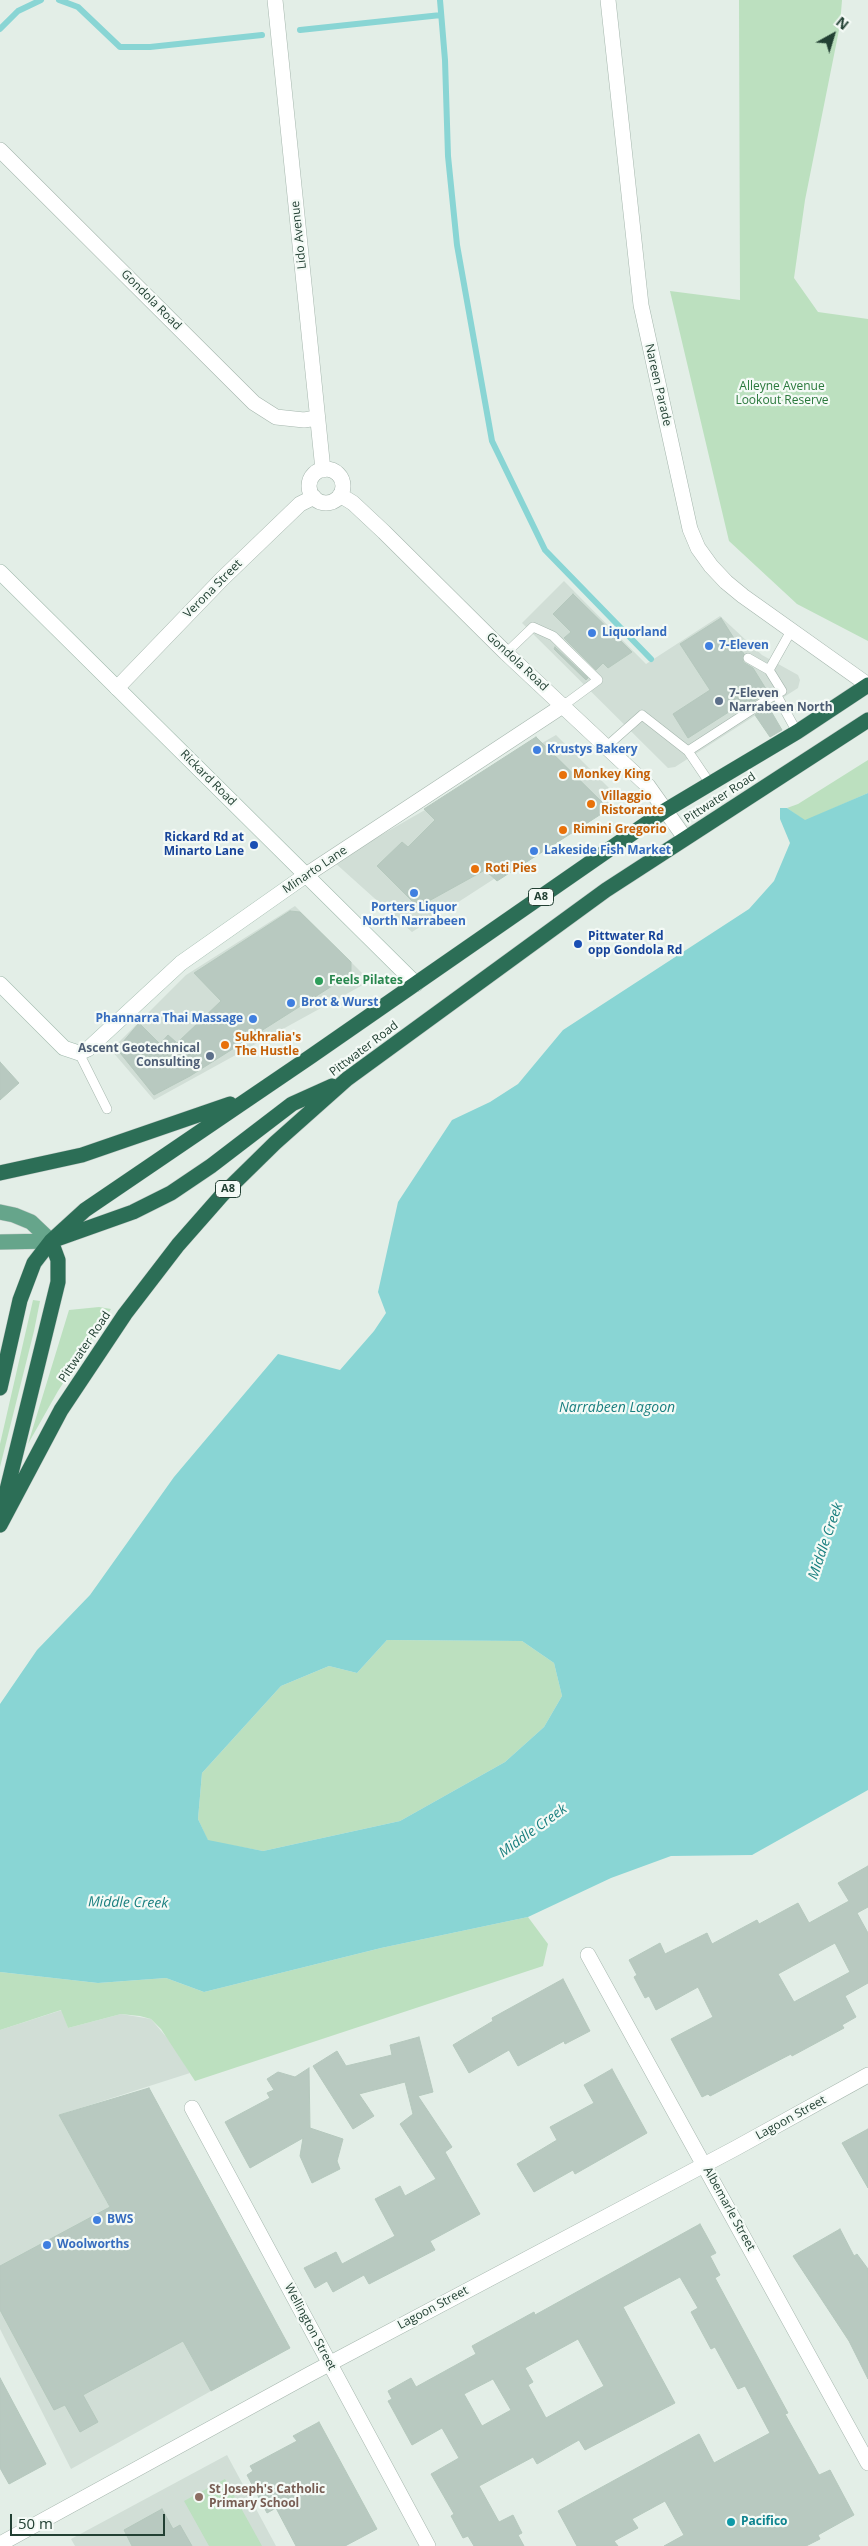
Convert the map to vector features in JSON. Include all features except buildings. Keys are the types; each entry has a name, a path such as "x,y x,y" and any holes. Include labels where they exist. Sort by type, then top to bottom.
{"highway":[{"name":"Pittwater Road","path":"0,1388 24,1289 34,1263 51,1241 85,1210 416,984 666,810 709,782 796,732 868,685"},
{"name":"Pittwater Road","path":"0,1525 61,1410 91,1363 178,1245 222,1195 275,1142 347,1079 606,890 868,720"},
{"path":"0,1519 56,1289 58,1260 51,1241 133,1212 171,1193 211,1166 292,1104 347,1079"},
{"path":"0,1173 82,1155 248,1098"}],"main road":[{"path":"0,1212 14,1214 32,1222 51,1241"},
{"path":"0,1242 51,1241"}],"street":[{"name":"Lido Avenue","path":"275,0 323,470"},
{"name":"Nareen Parade","path":"608,0 641,305 690,529 698,548 710,566 743,596 868,685"},
{"name":"Gondola Road","path":"0,150 254,403 276,417 304,420 317,418"},
{"path":"323,470 338,475 343,485 340,495 327,503 314,497 310,487 313,476 323,470"},
{"name":"Gondola Road","path":"340,495 353,503 378,526 506,653 564,705 648,786 685,838"},
{"name":"Verona Street","path":"117,688 222,578 300,504 314,497"},
{"name":"Rickard Road","path":"0,572 416,984"},
{"name":"Minarto Lane","path":"79,1053 88,1049 180,963 306,875 564,705"},
{"path":"0,984 64,1048 79,1053"},
{"name":"Albemarle Street","path":"588,1955 705,2164 868,2463"},
{"name":"Lagoon Street","path":"0,2544 329,2364 868,2075"},
{"name":"Wellington Street","path":"192,2108 428,2546"}],"lane":[{"path":"506,653 534,627 553,636 598,680 564,705"},
{"path":"769,670 791,631"},
{"path":"688,751 782,691 769,670 748,658"},
{"path":"776,694 796,732"},
{"path":"607,746 642,716 688,751 709,782"},
{"path":"79,1053 107,1109"}],"shaded area":[{"path":"564,581 646,664 720,616 762,655 798,675 800,680 798,688 675,767 668,768 522,623"},
{"path":"556,735 619,798 412,932 334,862"},
{"path":"295,906 370,981 154,1100 111,1050 186,975"},
{"path":"62,2010 68,2028 121,2014 151,2019 173,2045 190,2073 59,2115 211,2391 71,2469 0,2329 0,2030"},
{"name":"St Joseph's Catholic Primary School","path":"227,2455 276,2546 75,2546 71,2539"}],"green space":[{"name":"Alleyne Avenue Lookout Reserve","path":"739,0 842,0 840,25 805,200 794,278 818,312 868,319 868,641 797,604 729,541 670,291 740,300"},
{"path":"868,760 868,793 805,821 787,808 798,804"},
{"path":"33,1300 40,1301 0,1467 0,1444"},
{"path":"99,1307 111,1309 58,1391 28,1444 69,1310"},
{"path":"387,1640 522,1641 554,1663 562,1696 544,1727 505,1762 400,1821 263,1851 208,1841 198,1819 202,1773 281,1686 329,1666 357,1673"},
{"path":"528,1917 548,1944 543,1966 195,2081 161,2029 151,2019 140,2016 121,2014 68,2028 61,2010 0,2030 0,1972 98,1983 166,1978 204,1992 381,1948"},
{"path":"225,2479 262,2546 209,2546 184,2501"}],"water":[{"name":"Narrabeen Lagoon","path":"868,793 868,1790 752,1855 671,1856 611,1878 528,1917 381,1948 204,1992 166,1978 98,1983 0,1972 0,1704 37,1650 90,1595 174,1477 278,1354 340,1370 374,1331 386,1313 378,1292 398,1202 452,1120 490,1102 518,1084 563,1030 749,909 774,881 790,843 780,819 780,808 787,808 805,820","holes":["387,1640 522,1641 554,1663 562,1696 544,1727 505,1762 400,1821 263,1851 208,1840 198,1819 202,1773 281,1686 329,1666 357,1673"]}],"waterway":[{"path":"0,29 18,11 41,0"},
{"path":"59,0 78,7 120,47 150,47 262,35"},
{"path":"440,0 445,60 448,156 457,245 492,441 545,550 651,659"},
{"path":"300,30 441,15"}],"place":[{"name":"Liquorland","path":"592,633"},
{"name":"7-Eleven","path":"709,646"},
{"name":"7-Eleven Narrabeen North","path":"719,701"},
{"name":"Krustys Bakery","path":"537,750"},
{"name":"Monkey King","path":"563,775"},
{"name":"Villaggio Ristorante","path":"591,804"},
{"name":"Rimini Gregorio","path":"563,830"},
{"name":"Rickard Rd at Minarto Lane","path":"254,845"},
{"name":"Lakeside Fish Market","path":"534,851"},
{"name":"Roti Pies","path":"475,869"},
{"name":"Porters Liquor North Narrabeen","path":"414,893"},
{"name":"Pittwater Rd opp Gondola Rd","path":"578,944"},
{"name":"Feels Pilates","path":"319,981"},
{"name":"Brot & Wurst","path":"291,1003"},
{"name":"Phannarra Thai Massage","path":"253,1019"},
{"name":"Sukhralia's The Hustle","path":"225,1045"},
{"name":"Ascent Geotechnical Consulting","path":"210,1056"},
{"name":"BWS","path":"97,2220"},
{"name":"Woolworths","path":"47,2245"},
{"name":"St Joseph's Catholic Primary School","path":"199,2497"},
{"name":"Pacifico","path":"731,2522"}],"water label":[{"name":"Middle Creek","path":"826,1541"},
{"name":"Middle Creek","path":"533,1831"},
{"name":"Middle Creek","path":"128,1903"}]}
